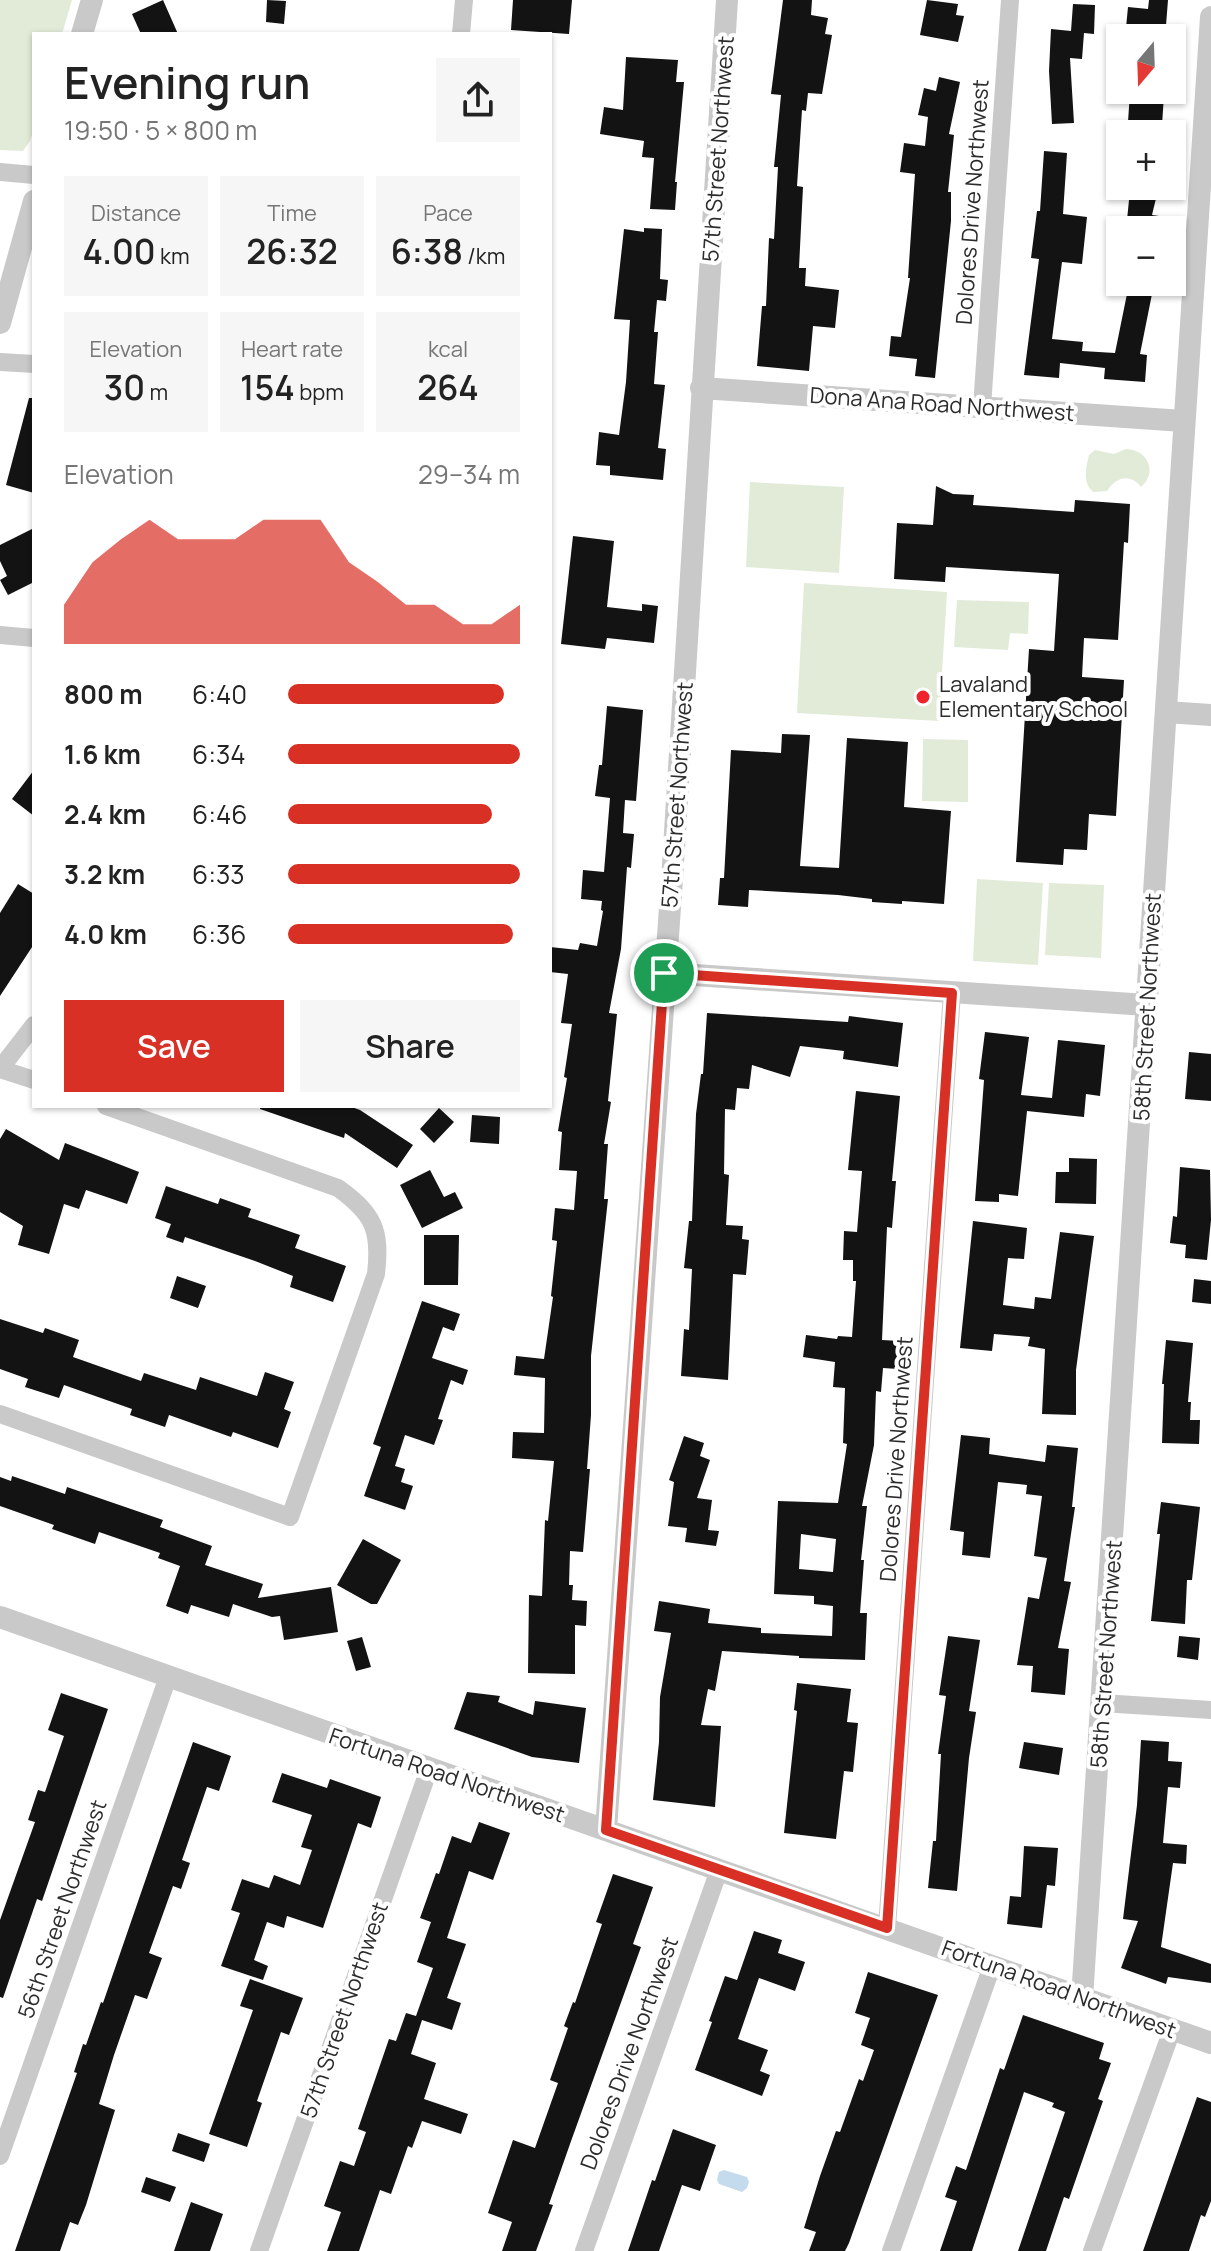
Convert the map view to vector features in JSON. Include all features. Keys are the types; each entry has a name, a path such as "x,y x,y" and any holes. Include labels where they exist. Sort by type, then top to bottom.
{"street":[{"path":"83,32 92,0"},
{"path":"461,32 464,0"},
{"name":"57th Street Northwest","path":"606,1830 727,0"},
{"name":"Dolores Drive Northwest","path":"982,407 1010,0"},
{"name":"58th Street Northwest","path":"1082,1998 1211,17"},
{"path":"0,172 32,175"},
{"path":"0,323 32,208"},
{"path":"0,362 32,364"},
{"name":"Dona Ana Road Northwest","path":"701,388 1183,421"},
{"path":"0,635 32,638"},
{"path":"1166,712 1211,715"},
{"path":"664,973 1147,1005"},
{"name":"Dolores Drive Northwest","path":"887,1928 952,993"},
{"path":"32,1028 0,1069 32,1079"},
{"path":"0,1414 290,1517 376,1274 379,1246 373,1222 358,1202 338,1188 112,1108"},
{"name":"Fortuna Road Northwest","path":"0,1617 1211,2043"},
{"name":"56th Street Northwest","path":"0,2156 168,1677"},
{"path":"1102,1703 1211,1710"},
{"name":"57th Street Northwest","path":"259,2251 429,1769"},
{"name":"Dolores Drive Northwest","path":"584,2251 719,1870"},
{"path":"891,2251 992,1966"},
{"path":"1092,2251 1172,2030"}],"green space":[{"path":"0,0 72,0 63,32 32,32 30,141 23,151 0,150"},
{"path":"1126,449 1134,450 1145,458 1150,469 1146,481 1141,487 1123,478 1107,491 1093,492 1086,479 1089,455 1095,450 1114,454"},
{"path":"750,482 844,487 839,573 746,567"},
{"path":"804,583 947,592 939,721 797,713"},
{"path":"957,600 1029,602 1028,634 1010,633 1008,650 954,647"},
{"path":"923,739 968,740 968,802 922,801"},
{"path":"977,879 1043,883 1038,965 973,961"},
{"path":"1049,883 1104,885 1101,958 1045,955"}],"water":[{"path":"724,2170 747,2177 747,2188 742,2192 719,2184 719,2172"}],"building":[{"path":"163,0 177,32 140,32 132,14"},
{"path":"267,0 286,1 284,24 266,22"},
{"path":"513,0 572,0 569,34 511,30"},
{"path":"783,0 812,0 811,15 828,18 825,34 832,35 822,94 808,93 806,111 802,110 797,186 803,187 799,268 806,268 805,286 839,290 835,328 813,326 809,371 757,366 762,306 766,306 769,238 774,239 778,167 774,167 781,95 771,94"},
{"path":"927,0 958,4 956,15 964,16 958,42 920,35"},
{"path":"1149,0 1168,0 1166,24 1126,24 1128,7 1148,9"},
{"path":"1073,4 1095,5 1094,34 1084,33 1082,59 1070,58 1074,123 1052,124 1049,71 1051,29 1071,31"},
{"path":"626,57 678,60 676,82 684,82 675,210 650,209 654,158 642,157 644,141 600,134 604,107 623,110"},
{"path":"939,77 960,82 949,134 954,135 948,192 951,192 951,221 935,378 915,376 917,359 889,356 891,336 901,337 910,278 915,174 900,172 904,143 925,146 928,117 918,115 924,88 936,91"},
{"path":"1129,104 1163,104 1162,120 1128,120"},
{"path":"1044,151 1067,153 1063,214 1087,217 1082,264 1062,262 1052,339 1083,342 1082,351 1115,353 1127,296 1152,296 1140,354 1147,355 1145,382 1104,379 1105,368 1060,363 1059,378 1024,375 1039,259 1031,258 1037,211 1040,211"},
{"path":"1129,200 1156,200 1152,215 1159,216 1127,216"},
{"path":"644,228 662,229 660,279 668,280 666,301 657,300 654,332 658,332 654,384 665,385 658,448 666,449 663,480 610,475 610,466 596,465 599,432 619,435 626,382 630,320 614,319 624,229 644,232"},
{"path":"29,398 32,398 32,492 6,485"},
{"path":"936,486 953,494 974,495 973,505 1074,512 1075,500 1130,504 1128,543 1124,542 1118,640 1084,638 1082,677 1124,680 1116,816 1089,814 1087,850 1064,849 1063,865 1016,862 1029,649 1054,651 1059,574 946,567 945,582 894,579 897,523 933,525"},
{"path":"32,529 32,583 8,595 0,580 7,576 0,561 0,545"},
{"path":"573,536 614,541 607,607 642,611 642,604 658,606 654,643 607,638 605,649 561,644"},
{"path":"607,706 643,710 636,801 625,800 623,833 634,834 631,868 627,867 621,949 609,1013 617,1014 608,1101 611,1102 604,1144 608,1144 604,1199 608,1199 591,1356 587,1469 590,1469 583,1552 570,1551 572,1600 587,1601 586,1626 575,1625 575,1674 528,1673 529,1595 542,1596 545,1520 548,1521 554,1461 512,1458 513,1432 544,1433 545,1378 514,1375 516,1356 544,1359 553,1297 557,1241 552,1240 555,1208 574,1210 577,1171 559,1170 562,1132 558,1131 572,1024 561,1023 568,974 552,972 552,947 578,950 580,943 597,946 602,901 581,899 583,870 604,872 610,798 595,796 599,765 602,765"},
{"path":"782,734 810,735 800,866 839,868 847,738 908,742 904,807 951,811 944,904 872,902 872,899 838,895 749,890 748,907 718,905 720,878 724,878 731,750 781,753"},
{"path":"32,773 32,814 12,799"},
{"path":"18,884 32,893 32,947 0,996 0,913"},
{"path":"707,1013 848,1022 849,1016 903,1023 898,1067 843,1059 844,1051 800,1046 790,1077 752,1065 749,1089 737,1088 735,1110 725,1109 724,1174 729,1175 726,1225 743,1226 742,1239 749,1240 746,1275 733,1274 728,1380 681,1376 684,1329 689,1330 692,1269 684,1268 689,1221 692,1221 696,1114 703,1074"},
{"path":"985,1032 1029,1037 1021,1095 1052,1098 1058,1040 1105,1045 1100,1096 1086,1094 1084,1117 1027,1111 1018,1196 999,1194 999,1202 975,1201 984,1080 979,1079"},
{"path":"1189,1052 1211,1054 1211,1101 1185,1099"},
{"path":"856,1091 900,1096 892,1181 896,1181 892,1228 887,1227 882,1340 900,1341 898,1369 883,1368 881,1392 876,1391 874,1445 862,1506 867,1506 861,1560 864,1560 860,1613 867,1613 865,1660 722,1651 715,1691 708,1689 701,1725 721,1726 715,1807 653,1800 660,1697 671,1633 654,1631 659,1601 710,1609 708,1623 761,1628 761,1633 832,1636 833,1606 814,1604 814,1596 774,1594 778,1501 838,1503 847,1444 843,1443 845,1388 833,1387 835,1362 803,1357 806,1335 837,1339 838,1336 852,1337 856,1281 853,1281 853,1260 843,1260 844,1231 857,1232 862,1171 848,1170","holes":["801,1534 836,1539 833,1572 799,1569"]},
{"path":"354,1108 413,1145 397,1168 345,1133 344,1138 260,1109"},
{"path":"439,1108 454,1122 434,1143 420,1129"},
{"path":"472,1115 500,1117 499,1144 470,1142"},
{"path":"6,1129 59,1160 65,1143 139,1172 127,1204 86,1190 79,1209 64,1204 49,1254 18,1245 23,1226 0,1212 0,1139"},
{"path":"1069,1158 1097,1159 1096,1204 1055,1203 1056,1172 1069,1172"},
{"path":"1180,1167 1210,1170 1211,1220 1207,1260 1185,1258 1186,1245 1170,1243 1173,1216 1177,1217"},
{"path":"430,1170 444,1197 455,1192 463,1208 422,1228 400,1185"},
{"path":"166,1186 218,1204 220,1198 251,1209 248,1217 300,1235 295,1248 346,1266 333,1302 290,1287 293,1276 255,1261 185,1237 183,1243 166,1237 171,1224 155,1218"},
{"path":"973,1221 1027,1228 1024,1259 1008,1258 1003,1305 1034,1309 1035,1297 1051,1299 1060,1232 1094,1236 1076,1370 1076,1415 1042,1414 1045,1349 1028,1346 1030,1337 994,1334 992,1351 960,1348"},
{"path":"424,1235 459,1235 458,1285 424,1285"},
{"path":"177,1276 206,1286 198,1308 170,1298"},
{"path":"1194,1279 1211,1281 1211,1304 1192,1302"},
{"path":"422,1301 460,1314 454,1331 443,1327 432,1358 468,1370 463,1385 451,1380 438,1419 443,1420 434,1445 405,1435 395,1466 405,1469 401,1482 413,1486 405,1510 364,1496 381,1447 373,1444"},
{"path":"0,1319 43,1333 45,1328 79,1340 73,1357 141,1381 144,1373 196,1390 200,1377 257,1396 265,1372 294,1382 284,1409 291,1412 278,1448 233,1432 231,1437 169,1415 165,1427 130,1415 132,1409 64,1385 59,1398 25,1387 28,1379 0,1369"},
{"path":"1166,1340 1193,1343 1188,1402 1191,1402 1190,1420 1200,1420 1199,1444 1162,1443"},
{"path":"961,1435 990,1438 989,1454 1045,1462 1047,1445 1078,1448 1072,1507 1075,1507 1064,1581 1071,1582 1058,1648 1069,1649 1065,1695 1031,1692 1033,1666 1017,1665 1028,1597 1039,1599 1047,1558 1034,1556 1042,1496 1026,1494 1027,1485 998,1482 990,1558 962,1555 964,1532 950,1530"},
{"path":"684,1436 704,1443 700,1456 710,1460 697,1498 712,1500 708,1530 719,1531 716,1546 685,1542 687,1528 668,1526 674,1482 669,1480"},
{"path":"12,1476 65,1494 67,1487 163,1520 160,1527 212,1546 205,1565 263,1584 258,1598 331,1587 338,1632 284,1640 280,1616 272,1617 233,1604 229,1617 191,1605 188,1614 166,1606 180,1566 158,1558 160,1553 99,1532 95,1544 52,1529 54,1525 0,1506 0,1477 11,1481"},
{"path":"1161,1502 1200,1507 1192,1580 1187,1580 1185,1624 1151,1621"},
{"path":"363,1539 401,1560 377,1604 371,1604 337,1585"},
{"path":"948,1636 980,1640 969,1711 976,1712 957,1891 928,1888 933,1841 936,1841 941,1754 938,1754 946,1696 939,1695"},
{"path":"1179,1636 1200,1638 1198,1660 1177,1657"},
{"path":"362,1637 371,1667 356,1671 347,1641"},
{"path":"797,1683 851,1689 847,1722 858,1723 853,1772 844,1771 836,1839 784,1833 797,1711 794,1710"},
{"path":"467,1692 500,1696 498,1702 533,1715 535,1701 586,1708 579,1763 532,1757 454,1729"},
{"path":"61,1693 108,1709 42,1901 37,1899 3,1998 0,1997 0,1920 35,1822 28,1820 38,1790 45,1792 64,1736 48,1730"},
{"path":"1141,1740 1169,1742 1168,1761 1182,1762 1180,1788 1168,1787 1163,1843 1187,1845 1186,1864 1173,1863 1161,1947 1211,1964 1211,1983 1168,1977 1166,1984 1121,1968 1138,1921 1123,1919 1137,1805"},
{"path":"193,1742 231,1756 219,1791 207,1787 182,1860 190,1863 181,1889 173,1886 149,1953 162,1958 147,1999 135,1995 114,2055 99,2104 115,2110 86,2205 78,2225 70,2222 60,2251 15,2251 77,2073 74,2072 83,2044 86,2045 103,2003"},
{"path":"1024,1742 1063,1748 1059,1775 1019,1768"},
{"path":"282,1773 327,1788 330,1779 381,1797 371,1828 358,1823 323,1928 287,1916 284,1928 267,1922 254,1960 268,1966 263,1980 221,1966 240,1913 231,1910 242,1879 269,1888 274,1875 300,1885 312,1850 301,1847 312,1815 272,1802"},
{"path":"479,1822 510,1833 493,1880 469,1871 447,1938 466,1944 447,1998 461,2003 452,2030 422,2020 411,2054 436,2063 424,2099 468,2114 461,2134 422,2121 412,2148 408,2146 391,2194 380,2190 359,2251 327,2251 341,2212 324,2206 340,2161 354,2166 366,2132 358,2129 389,2039 396,2041 406,2013 416,2016 433,1968 417,1962 431,1922 420,1918 452,1836 471,1843"},
{"path":"1024,1846 1058,1848 1055,1886 1047,1885 1042,1928 1007,1924 1010,1896 1021,1897"},
{"path":"613,1874 653,1887 633,1944 641,1947 549,2204 553,2205 536,2251 502,2251 512,2222 488,2213 513,2140 535,2148 558,2083 550,2080 568,2028 564,2026 602,1924 596,1922"},
{"path":"754,1931 782,1940 778,1953 805,1962 795,1991 759,1978 738,2039 768,2050 760,2071 770,2075 762,2096 695,2070 725,1976 737,1980"},
{"path":"868,1972 938,1995 845,2251 809,2251 816,2232 804,2228 820,2176 836,2131 840,2132 859,2079 863,2081 874,2050 861,2045 870,2018 855,2013"},
{"path":"250,1979 303,1998 289,2035 281,2032 257,2101 262,2103 247,2147 209,2134 253,2010 240,2006"},
{"path":"1023,2015 1104,2043 1099,2059 1111,2063 1098,2099 1103,2101 1069,2199 1064,2197 1046,2251 1018,2251 1065,2112 1052,2107 1054,2103 1024,2092 972,2251 940,2251 957,2201 945,2197 956,2166 966,2170 1000,2068 1004,2070"},
{"path":"1197,2097 1211,2102 1211,2201 1205,2217 1201,2215 1189,2251 1143,2251"},
{"path":"673,2129 716,2145 700,2191 682,2185 659,2251 628,2251 652,2180 655,2181"},
{"path":"178,2133 210,2144 204,2162 172,2151"},
{"path":"146,2177 176,2187 170,2202 141,2192"},
{"path":"191,2202 223,2214 210,2251 174,2251"}],"place":[{"name":"Lavaland Elementary School","path":"923,697"}],"route":[{"path":"664,973 952,993 887,1928 606,1830 664,973"}]}
